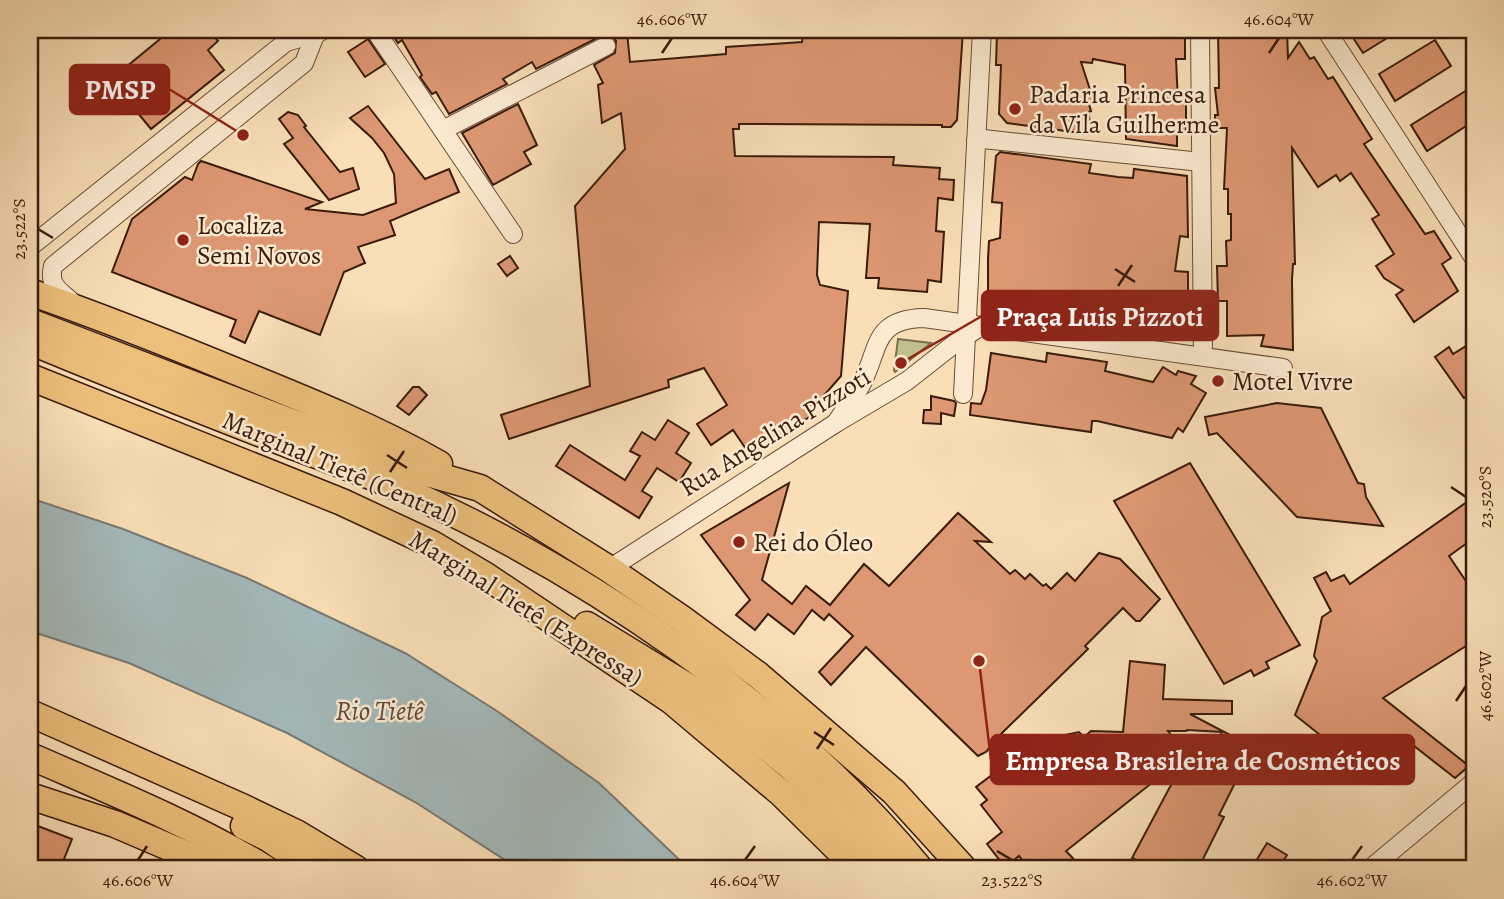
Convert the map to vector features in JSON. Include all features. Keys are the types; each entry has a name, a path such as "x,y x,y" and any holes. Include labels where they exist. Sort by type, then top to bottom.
{"highway":[{"path":"30,292 115,322 393,438 480,488 682,618 758,675 894,792 964,869"},
{"path":"30,322 379,456 480,488"},
{"name":"Marginal Tietê (Central)","path":"30,341 399,488 511,544 600,595 703,665 797,743 852,794 920,869"},
{"name":"Marginal Tietê (Expressa)","path":"30,377 342,502 432,544 485,576 672,701 781,793 858,869"},
{"path":"485,576 553,605 704,696 790,766 894,869"},
{"path":"32,713 64,740 268,838 314,869"},
{"path":"32,713 296,833 356,869"},
{"path":"30,756 141,805 236,851 266,869"},
{"path":"30,777 90,804 115,824"},
{"path":"30,796 115,824 220,869"}],"street":[{"path":"375,30 513,234"},
{"path":"963,394 971,329 982,30"},
{"path":"1200,30 1203,355"},
{"path":"1326,30 1474,258"},
{"path":"30,247 286,42 315,32"},
{"path":"80,310 52,284 53,266 304,63 315,32"},
{"path":"443,130 606,46"},
{"path":"976,141 983,139 1201,162"},
{"path":"122,174 139,195"},
{"path":"836,423 860,387 878,341 894,324 906,319 924,318 971,329 1203,355 1283,368"},
{"name":"Rua Angelina Pizzoti","path":"609,569 836,423 907,381 971,329"},
{"path":"1370,869 1474,782"}],"green space":[{"path":"898,339 931,343 895,372"}],"water":[{"name":"Rio Tietê","path":"30,498 123,529 247,578 405,653 497,711 599,783 689,869 519,869 415,802 287,733 129,663 30,631"}],"building":[{"path":"171,30 209,30 218,41 208,50 224,70 151,129 137,112 140,109 114,77"},
{"path":"389,30 619,30 627,32 630,62 726,54 726,47 802,42 803,30 851,33 851,30 963,30 957,120 951,127 739,124 739,129 733,129 735,156 894,157 893,165 940,168 939,179 954,180 953,200 938,198 936,231 944,232 941,282 928,280 927,292 878,288 879,278 866,278 870,224 819,222 817,275 820,285 848,291 841,376 820,400 806,408 811,416 750,455 733,430 711,445 697,424 727,405 704,368 668,380 669,387 509,439 501,415 590,386 575,206 625,149 621,113 602,123 598,85 603,83 594,65 615,53 616,41 612,36 601,36 536,69 532,62 503,79 507,84 449,114 436,92 432,94 420,77 422,75 402,40 398,43"},
{"path":"997,30 1185,30 1185,59 1176,59 1178,103 1186,103 1186,131 1177,132 1177,146 1126,139 1125,65 1093,59 1092,63 1081,62 1094,102 1089,104 1090,122 1085,123 1088,134 1007,123 999,114 1001,65 996,65"},
{"path":"1218,30 1287,30 1288,58 1299,42 1310,59 1314,57 1328,79 1333,77 1372,139 1364,144 1425,234 1434,231 1451,258 1442,264 1458,291 1414,322 1396,295 1403,290 1384,278 1376,266 1394,254 1372,219 1379,215 1351,173 1340,181 1336,175 1318,187 1292,148 1295,264 1292,280 1293,350 1261,346 1264,335 1227,336 1227,301 1218,301 1217,266 1227,266 1226,241 1231,240 1231,214 1228,214 1228,189 1224,189 1227,128 1215,128 1215,115 1218,115 1215,88 1219,88"},
{"path":"1348,30 1400,30 1363,53"},
{"path":"368,39 385,64 365,77 348,52"},
{"path":"1435,40 1451,66 1395,101 1379,74"},
{"path":"1467,90 1474,101 1474,121 1427,151 1411,125"},
{"path":"518,104 537,145 524,152 531,164 493,185 462,133"},
{"path":"368,106 425,179 449,169 459,192 390,221 395,235 358,247 365,263 344,272 320,335 259,311 245,343 230,336 236,320 112,272 132,219 185,177 192,180 201,161 322,202 305,209 363,215 396,203 394,174 384,153 350,118"},
{"path":"288,112 298,115 306,126 304,127 340,172 353,168 359,189 329,200 284,144 293,138 279,119"},
{"path":"1000,152 1091,164 1089,173 1118,177 1133,178 1134,169 1187,176 1188,237 1180,236 1175,271 1188,272 1188,294 1186,300 1183,299 1179,332 1061,316 1063,305 1038,303 1037,312 994,305 988,295 988,259 989,241 1000,238 1002,203 992,202 996,156"},
{"path":"510,256 518,268 507,276 498,264"},
{"path":"1474,341 1474,391 1464,398 1435,357 1449,347 1453,354"},
{"path":"991,353 1046,362 1047,353 1107,362 1105,371 1153,382 1163,367 1176,375 1178,371 1196,376 1191,384 1206,393 1183,432 1178,428 1172,438 1097,421 1092,421 1091,432 970,415 971,403 981,404 986,390"},
{"path":"413,387 419,387 427,395 409,415 397,406"},
{"path":"931,396 954,401 954,416 941,413 941,424 923,423 924,410 931,410"},
{"path":"1277,403 1321,408 1358,483 1364,484 1366,497 1383,526 1297,517 1217,433 1209,435 1205,417"},
{"path":"668,420 689,433 676,453 691,463 679,482 657,468 642,491 652,497 639,518 556,466 570,445 625,480 640,456 630,451 642,432 655,440"},
{"path":"1190,463 1300,645 1266,662 1269,668 1254,676 1251,670 1224,684 1114,501"},
{"path":"789,483 762,580 792,604 806,586 830,605 864,564 889,586 958,513 991,542 975,541 1010,574 1015,570 1025,579 1030,574 1043,586 1046,584 1051,589 1067,573 1075,581 1099,553 1120,559 1160,599 1140,621 1136,621 1123,608 1085,646 1088,649 986,752 978,756 866,647 831,685 819,672 853,636 829,614 824,620 812,610 794,634 768,614 755,630 736,615 750,600 701,535"},
{"path":"1474,497 1474,538 1449,556 1474,593 1474,641 1383,698 1469,766 1455,778 1400,735 1391,746 1374,737 1354,762 1295,715 1317,661 1314,656 1322,617 1331,611 1314,578 1326,572 1331,581 1344,575 1350,584"},
{"path":"1130,661 1165,665 1163,699 1232,701 1232,714 1190,714 1251,746 1219,815 1224,817 1198,869 1154,869 1132,858 1187,755 1066,851 1083,869 1029,869 1019,856 1005,867 987,844 1002,832 981,805 987,800 976,787 1037,741 1079,732 1084,737 1091,731 1123,732","holes":["1168,731 1222,732 1201,772"]},
{"path":"30,823 72,839 60,869 30,869"},
{"path":"1267,843 1287,855 1278,869 1251,869"}],"place":[{"name":"Padaria Princesa da Vila Guilherme","path":"1015,109"},
{"name":"PMSP","path":"243,135"},
{"name":"Localiza Semi Novos","path":"183,240"},
{"name":"Praça Luis Pizzoti","path":"901,363"},
{"name":"Motel Vivre","path":"1218,381"},
{"name":"Rei do Óleo","path":"739,542"},
{"name":"Empresa Brasileira de Cosméticos","path":"979,661"}]}
